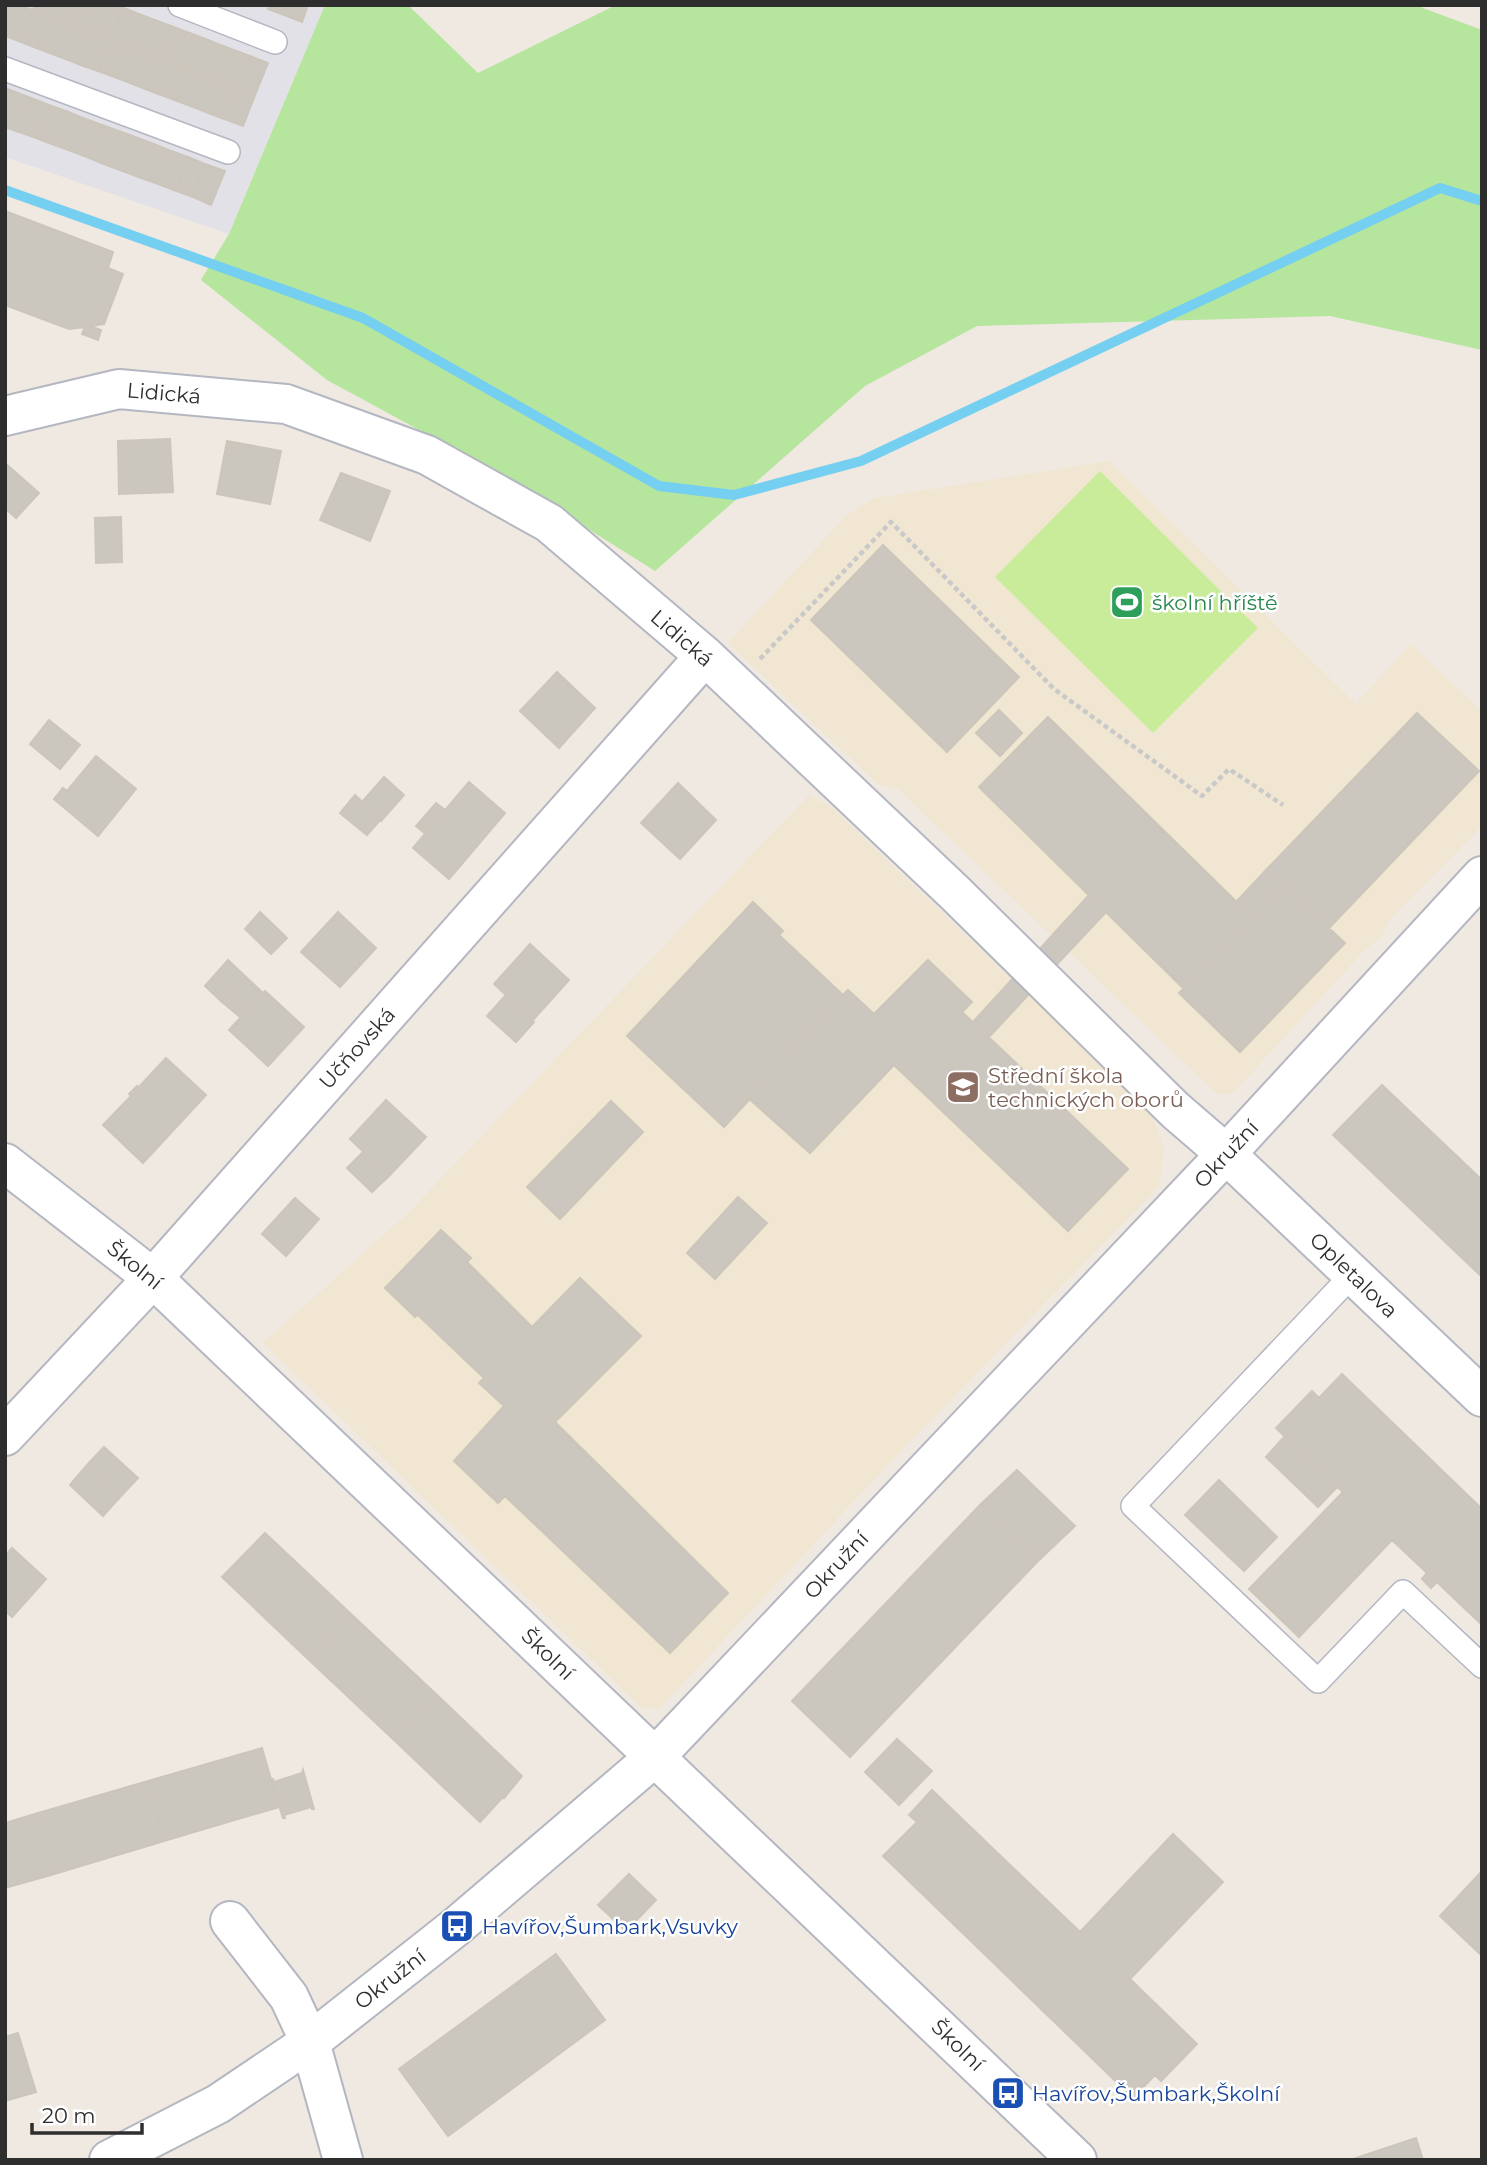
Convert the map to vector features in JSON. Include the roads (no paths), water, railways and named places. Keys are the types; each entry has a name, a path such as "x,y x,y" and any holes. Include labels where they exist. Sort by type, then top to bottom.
{"street":[{"name":"Lidická","path":"5,416 120,388 286,404 427,455 549,523 705,656 965,903 1175,1110 1226,1154"},
{"name":"Učňovská","path":"5,1436 153,1278 705,656"},
{"name":"Okružní","path":"109,2160 218,2104 310,2042 457,1926 656,1756 1226,1154 1482,876"},
{"name":"Opletalova","path":"1226,1154 1482,1396"},
{"name":"Školní","path":"5,1163 153,1278 1077,2160"},
{"path":"230,1921 289,1997 310,2042 343,2160"}],"lane":[{"path":"180,5 275,42"},
{"path":"5,69 228,152"},
{"path":"1353,1274 1133,1506 1318,1681 1403,1592 1482,1665"}],"waterway":[{"path":"5,190 363,318 659,486 734,495 861,461 1440,188 1482,201"}],"place":[{"name":"školní hříště","path":"1127,602"},
{"name":"Střední škola technických oborů","path":"963,1087"},
{"name":"Havířov,Šumbark,Vsuvky","path":"457,1926"},
{"name":"Havířov,Šumbark,Školní","path":"1008,2093"}]}
